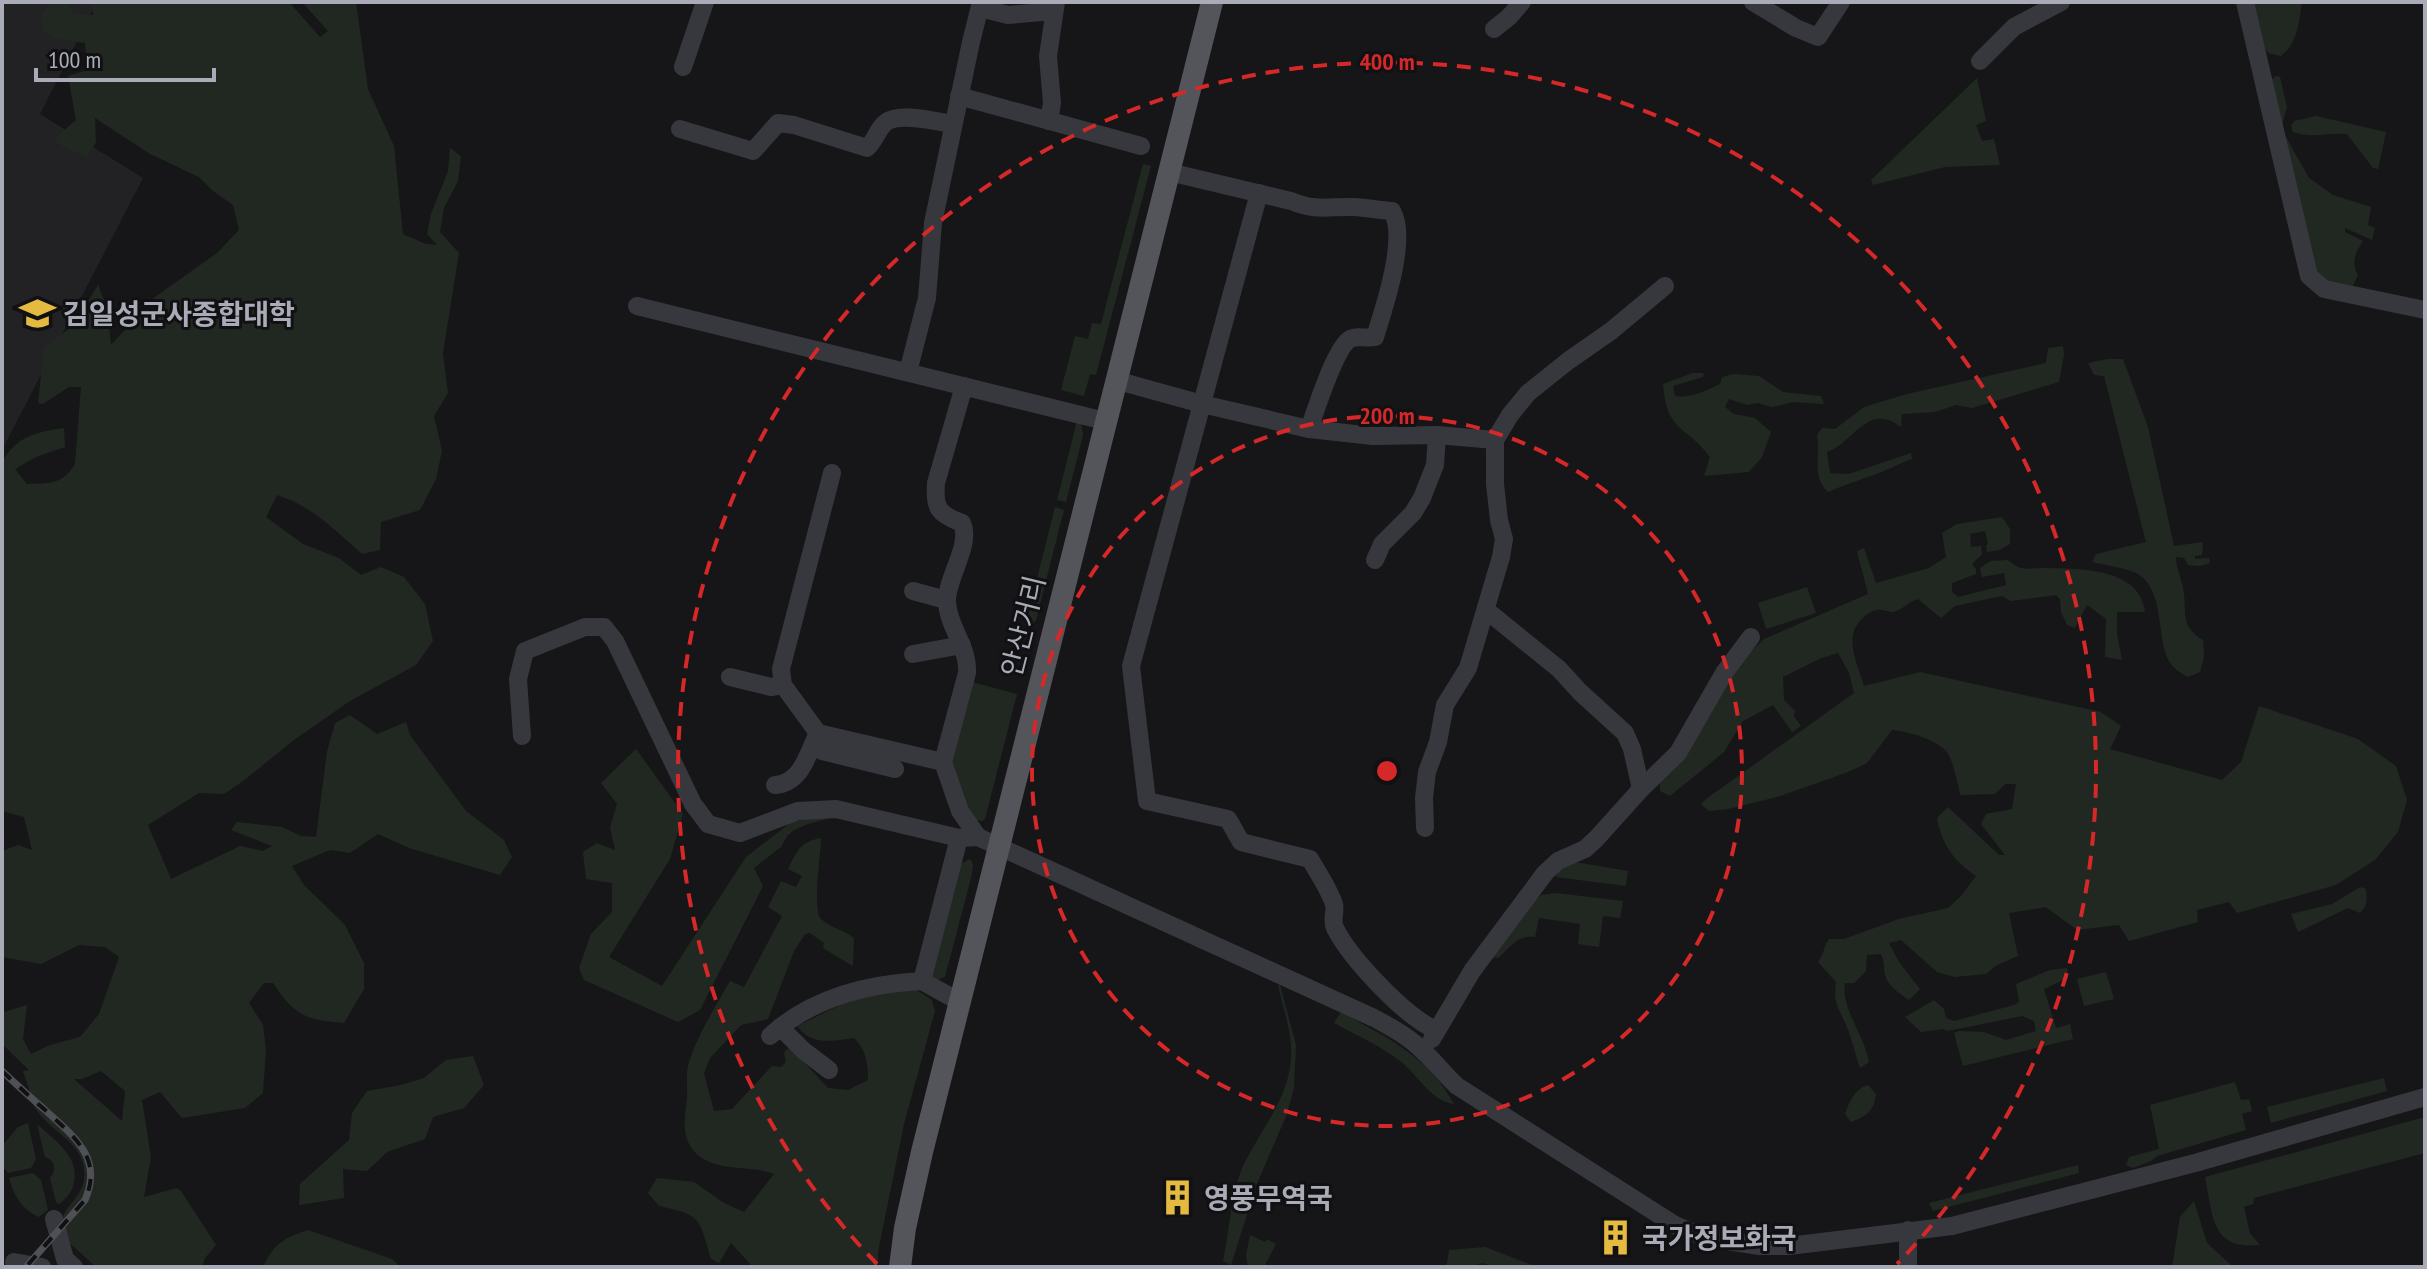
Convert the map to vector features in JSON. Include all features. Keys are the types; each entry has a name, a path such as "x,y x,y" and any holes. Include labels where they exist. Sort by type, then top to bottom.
{"main road":[{"name":"안산거리","path":"900,1267 912,1189 960,1002 989,841 1105,421 1210,5"}],"street":[{"path":"683,67 705,2"},
{"path":"1494,29 1522,2"},
{"path":"1753,2 1796,28 1818,37 1841,2"},
{"path":"1980,61 2014,27 2061,2"},
{"path":"2245,2 2309,276 2324,289 2425,310"},
{"path":"908,372 927,298 933,223 980,5 1008,15 1055,7 1048,56 1052,103 1049,121"},
{"path":"959,96 1141,146"},
{"path":"680,129 753,151 778,123 794,125 867,148 886,122 898,117 953,124"},
{"path":"1169,172 1305,207 1392,211 1397,219 1391,281 1375,337 1355,337 1346,341 1337,355 1309,429"},
{"path":"1259,193 1131,666 1147,801 1228,819 1241,842 1310,859 1334,905 1333,924 1346,947 1399,1006 1436,1030"},
{"path":"1425,828 1427,772 1438,742 1445,705 1468,668 1504,539 1495,484 1495,440 1528,393 1665,286"},
{"path":"637,306 1105,421"},
{"path":"1115,380 1309,429 1373,436 1437,435 1495,440"},
{"path":"964,386 936,483 939,509 944,516 962,523 965,534 946,600 968,661 967,673 943,762 960,811 989,841"},
{"path":"1375,560 1382,544 1413,513 1422,498 1435,465 1437,435"},
{"path":"832,473 781,669 783,685 822,751 895,769"},
{"path":"913,591 946,600"},
{"path":"1486,610 1559,669 1625,733 1641,789"},
{"path":"522,736 518,679 525,651 585,627 604,627 615,641 693,804 708,824 740,833 798,811 836,809 959,838 989,841 1342,1002 1406,1036 1457,1086 1675,1225 1699,1235 1760,1246 1789,1246 1952,1226 2081,1194 2425,1097"},
{"path":"1426,1053 1436,1030 1472,971 1545,873 1558,861 1585,849 1678,753 1724,673 1751,637"},
{"path":"913,654 962,645"},
{"path":"730,677 771,687 783,685"},
{"path":"815,738 943,762"},
{"path":"775,785 786,784 800,772 815,738"},
{"path":"922,981 959,838"},
{"path":"829,1070 775,1032 816,1004 872,986 922,981 960,1002"},
{"path":"54,1219 66,1264"},
{"path":"1908,1230 1908,1267"},
{"path":"14,1262 42,1267"}],"shaded area":[{"name":"김일성군사종합대학","path":"2,2 97,2 40,114 143,178 2,450"},
{"path":"51,2 66,2 75,15 93,15 93,2 289,2 320,37 328,31 302,2 356,2 368,89 394,146 403,234 426,244 437,245 427,234 431,214 448,171 450,148 461,156 458,181 444,208 440,232 459,253 443,353 448,393 434,416 442,451 436,479 420,510 381,522 380,550 362,554 322,520 289,499 277,495 266,517 303,544 339,558 361,575 381,567 404,577 425,604 433,641 416,665 350,701 224,794 199,793 148,825 171,879 240,846 263,851 272,846 231,830 237,822 282,827 301,836 316,837 327,752 335,723 350,715 377,734 406,722 410,735 466,811 504,840 512,857 500,875 409,848 378,834 350,853 330,850 292,866 304,885 345,925 364,963 364,989 344,1023 302,1014 288,1003 273,983 264,983 249,1003 263,1025 266,1050 263,1093 245,1108 182,1118 160,1092 142,1100 151,1157 144,1197 177,1188 181,1191 216,1245 202,1267 96,1267 65,1239 62,1229 87,1200 91,1189 90,1157 79,1139 31,1095 23,1071 29,1070 2,1044 4,1012 27,1005 23,1039 31,1054 80,1037 99,1014 119,957 105,947 79,945 41,964 2,957 2,851 18,845 32,850 24,817 2,811 2,462 14,446 28,437 64,428 65,447 36,457 15,469 27,484 55,482 66,476 75,464 81,387 69,387 43,404 38,403 44,347 73,326 98,285 107,307 111,345 155,297 217,253 239,230 233,205 199,177 150,154 95,118 96,142 87,157 54,139 76,120 68,76 87,70 85,43 53,38 43,31 41,15","holes":["101,1071 125,1091 122,1121 74,1079"]},
{"path":"2254,2 2302,2 2294,38 2281,56 2268,53 2263,46"},
{"path":"2276,76 2280,77 2287,107 2281,128 2309,178 2333,195 2371,207 2368,225 2375,228 2372,240 2345,228 2345,232 2363,241 2355,258 2358,275 2352,288 2327,282 2315,272 2267,83"},
{"path":"1977,78 1986,121 1976,125 1982,141 1994,139 2000,165 1945,167 1873,185 1871,180"},
{"path":"2316,116 2386,132 2378,169 2373,168 2347,134 2307,135 2293,132 2291,126 2294,121"},
{"path":"1143,164 1151,166 1096,375 1090,374 1084,396 1061,390 1075,336 1088,339 1092,323 1101,324"},
{"path":"2063,346 2059,382 1972,408 1956,405 1935,412 1902,414 1901,427 1889,420 1870,421 1827,452 1830,473 1849,474 1911,453 1912,459 1828,492 1823,486 1818,472 1817,435 1822,428 1835,429 1864,407 1907,394 2046,363 2048,348"},
{"path":"2123,359 2148,427 2174,546 2203,542 2202,555 2195,556 2195,559 2209,558 2210,563 2199,566 2188,565 2184,558 2176,557 2187,623 2203,640 2204,656 2200,672 2188,677 2169,661 2157,605 2149,584 2131,571 2092,562 2096,554 2146,542 2104,376 2094,375 2088,363"},
{"path":"1693,373 1704,373 1703,377 1673,386 1675,396 1704,392 1720,384 1722,377 1734,374 1759,376 1783,392 1821,396 1824,404 1794,402 1772,407 1758,403 1747,405 1729,399 1725,407 1734,414 1755,418 1771,432 1762,457 1749,472 1704,476 1710,457 1673,420 1663,384"},
{"path":"1077,421 1081,424 1083,435 1066,502 1057,500"},
{"path":"1055,507 1064,510 1036,620 1032,625 1025,626"},
{"path":"2002,517 2010,529 2010,544 1987,552 1985,531 1970,534 1971,547 1981,546 1982,554 1972,564 1976,574 1952,583 1952,592 1958,597 2006,585 2004,573 1982,577 1980,568 1990,561 2008,560 2024,568 2090,570 2120,579 2132,586 2141,597 2145,612 2117,612 2122,660 2105,657 2106,619 2087,605 2075,628 2067,625 2056,595 2011,601 2002,596 1955,606 1941,618 1918,599 1894,612 1873,611 1864,616 1856,627 1852,643 1864,686 1920,672 2101,712 2121,726 2110,749 2222,780 2241,762 2259,706 2358,739 2396,766 2407,800 2398,832 2375,860 2336,885 2237,913 2229,902 2197,910 2198,922 2129,941 2119,925 2077,930 2046,907 2009,913 2018,956 1997,965 1986,974 1955,977 1937,972 1901,940 1889,943 1920,989 1909,1000 1895,989 1884,972 1881,954 1867,955 1866,971 1854,983 1845,983 1846,1002 1869,1062 1860,1068 1837,1005 1836,982 1818,962 1827,942 1899,919 1948,908 1976,876 1950,852 1937,818 1948,807 1999,855 2005,855 1981,824 1986,814 2012,809 2016,784 2005,784 1995,794 1960,795 1946,751 1920,736 1892,730 1867,763 1848,772 1777,797 1709,811 1701,804 1706,799 1854,693 1849,673 1838,653 1783,677 1784,700 1795,711 1794,716 1801,726 1792,732 1773,705 1743,721 1724,752 1670,796 1660,791 1660,781 1737,665 1764,639 1868,594 1857,551 1864,548 1876,583 1929,568 1946,557 1942,533 1957,524"},
{"path":"1807,587 1816,613 1766,629 1758,603"},
{"path":"972,682 1017,694 982,821 972,819 951,764"},
{"path":"636,749 683,814 670,859 609,957 662,986 746,857 790,823 819,815 841,815 794,830 781,847 754,868 763,886 700,1010 678,1022 584,980 579,968 591,934 612,912 612,883 586,879 583,852 597,843 615,850 610,827 617,804 601,783"},
{"path":"821,838 818,914 825,922 854,938 853,966 823,948 824,943 810,933 805,934 794,951 768,1019 741,1025 710,1058 704,1073 714,1111 732,1109 772,1066 781,1067 786,1062 784,1052 790,1047 828,1088 848,1090 868,1080 866,1057 858,1043 854,1038 816,1039 797,1026 855,999 887,989 916,990 932,1000 935,1011 904,1124 878,1252 878,1267 753,1267 731,1243 719,1263 711,1259 697,1220 684,1212 659,1206 648,1193 657,1178 694,1182 724,1203 744,1212 774,1174 719,1165 695,1152 685,1130 688,1068 698,1039 730,981 744,987 782,916 768,907 781,881 796,887 802,876 788,869 794,857 804,845"},
{"path":"970,859 972,874 945,977 936,980 931,978 959,865"},
{"path":"1569,861 1628,871 1626,886 1556,877 1561,867"},
{"path":"2360,887 2366,889 2367,899 2360,913 2348,908 2298,932 2291,914 2332,904"},
{"path":"1556,893 1623,901 1620,918 1603,916 1599,947 1578,944 1580,924 1539,918 1535,937 1518,940 1498,958 1490,957 1530,904 1541,895"},
{"path":"2067,968 2068,978 2044,989 2056,1028 2070,1024 2073,1039 1963,1066 1954,1033 1984,1032 2006,1040 2036,1031 2034,1021 2022,1016 1947,1031 1921,1032 1905,1017 1934,1000 1944,1009 1946,1018 1954,1021 2014,1005 2019,1002 2016,984 2050,970"},
{"path":"2106,972 2114,999 2084,1006 2077,979"},
{"path":"1278,985 1296,1045 1294,1087 1287,1114 1256,1186 1231,1265 1223,1261 1236,1187 1244,1164 1276,1108 1291,1063 1289,1031"},
{"path":"1341,1012 1419,1061 1432,1073 1454,1104 1432,1093 1393,1056 1334,1023"},
{"path":"473,1056 484,1085 464,1108 433,1117 425,1139 387,1152 367,1171 343,1169 344,1198 299,1205 300,1184 349,1140 352,1113 367,1091 424,1078 446,1060"},
{"path":"2384,1078 2387,1091 2271,1123 2267,1107"},
{"path":"2235,1082 2241,1100 2249,1099 2252,1111 2242,1114 2246,1130 2157,1156 2133,1168 2126,1165 2129,1157 2159,1149 2150,1105"},
{"path":"1868,1085 1876,1094 1874,1105 1865,1115 1851,1122 1845,1114 1849,1105 1856,1093"},
{"path":"31,1099 75,1140 88,1166 89,1180 84,1195 61,1225 82,1187 84,1167 73,1145 45,1120"},
{"path":"2425,1117 2425,1153 2254,1198 2253,1204 2244,1207 2250,1233 2260,1245 2231,1242 2217,1227 2205,1177"},
{"path":"28,1123 36,1159 31,1168 8,1173 2,1166 2,1146 18,1127"},
{"path":"37,1124 64,1149 73,1165 73,1186 59,1204 50,1178 54,1166 45,1157"},
{"path":"2078,1165 2079,1173 1933,1211 1929,1203"},
{"path":"33,1173 41,1180 48,1210 39,1217 19,1201 9,1178"},
{"path":"2194,1201 2207,1243 2233,1267 2172,1267 2180,1217"},
{"path":"308,1230 392,1259 400,1267 263,1267 281,1242"},
{"path":"1250,1235 1276,1244 1264,1267 1248,1267 1246,1255"},
{"path":"1485,1247 1536,1267 1494,1267 1483,1263 1469,1267 1444,1267 1449,1250"}],"railway":[{"path":"2,1071 74,1138 88,1159 91,1171 85,1200 26,1267"}],"place":[{"name":"김일성군사종합대학","path":"37,314"},
{"name":"영풍무역국","path":"1178,1198"},
{"name":"국가정보화국","path":"1616,1238"}]}
